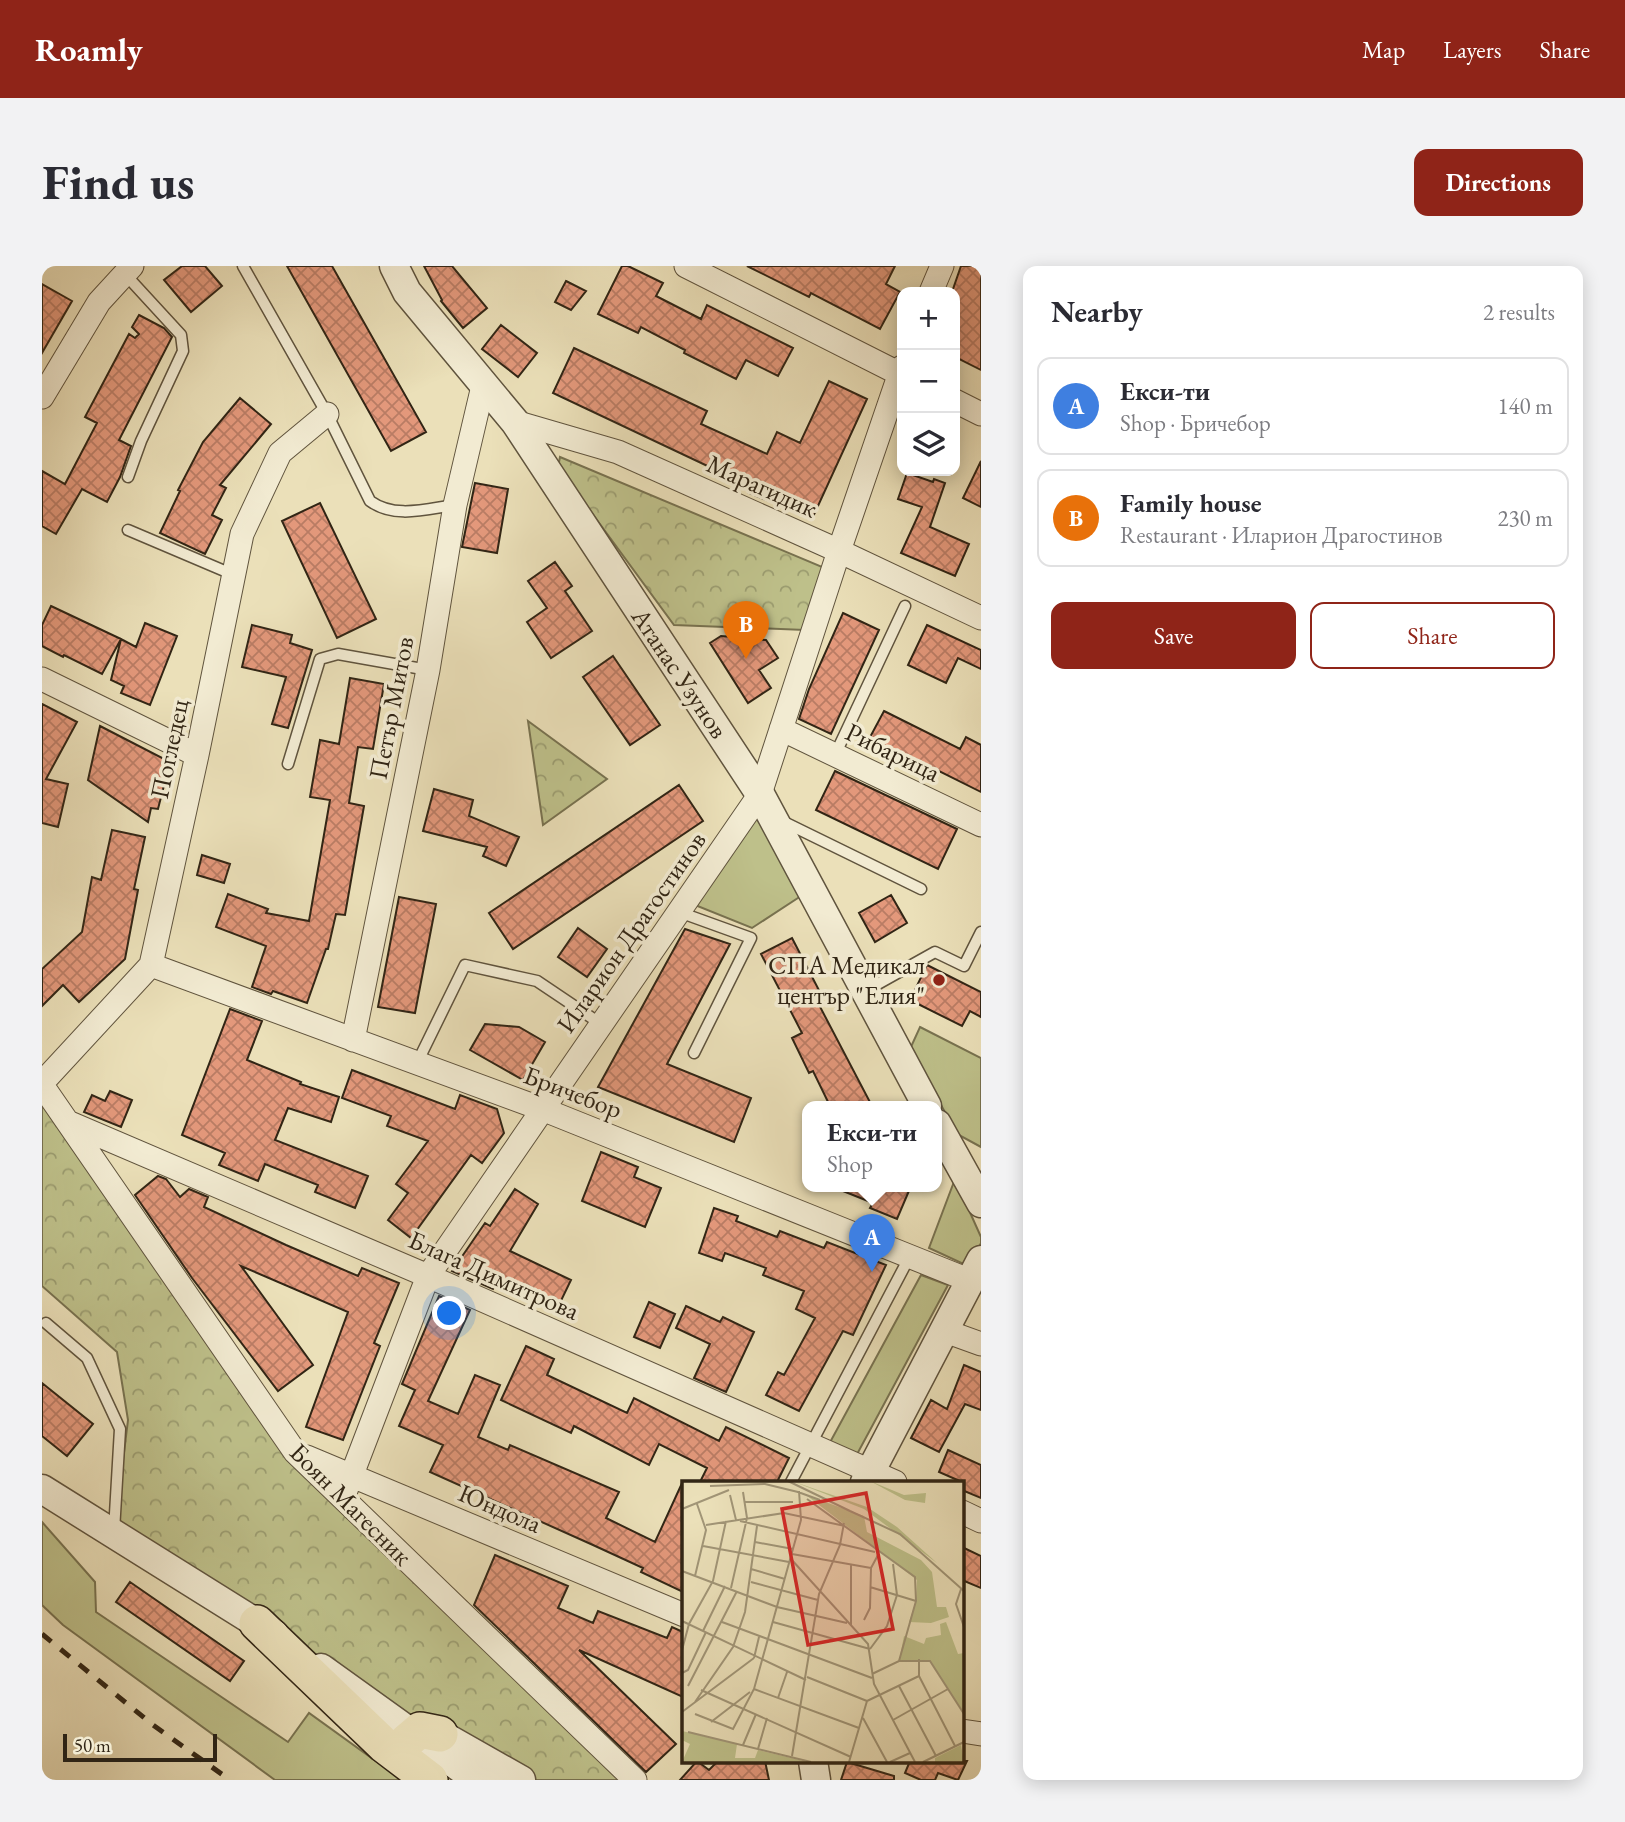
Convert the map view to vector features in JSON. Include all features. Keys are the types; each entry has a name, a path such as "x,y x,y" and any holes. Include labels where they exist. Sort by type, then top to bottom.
{"main road":[{"path":"257,1623 384,1745 422,1752"}],"street":[{"name":"Атанас Узунов","path":"394,266 407,292 515,422 766,805 924,1101"},
{"path":"686,266 897,370"},
{"path":"934,287 942,266"},
{"path":"42,397 99,302 128,269"},
{"name":"Иларион Драгостинов","path":"343,1498 428,1276 679,912 766,805 781,729 897,384"},
{"name":"Петър Митов","path":"353,1040 429,670 455,505 483,386"},
{"path":"960,404 981,414"},
{"name":"Погледец","path":"151,965 242,534 280,453 327,414"},
{"name":"Марагидик","path":"515,422 618,452 981,618"},
{"path":"42,679 197,755"},
{"name":"Рибарица","path":"781,729 981,825"},
{"path":"42,1084 151,965"},
{"name":"Бричебор","path":"151,965 542,1109 910,1256 976,1270"},
{"name":"Боян Магесник","path":"42,1084 295,1452 635,1780"},
{"name":"Блага Димитрова","path":"69,1123 428,1276 809,1445 877,1479"},
{"path":"942,1133 981,1203"},
{"path":"877,1479 976,1270"},
{"path":"945,1331 981,1344"},
{"name":"Юндола","path":"295,1452 682,1614"},
{"path":"42,1489 257,1623 311,1660 422,1752 477,1780"},
{"path":"964,1513 981,1521"},
{"path":"422,1752 521,1780"},
{"path":"813,1762 816,1780"}],"lane":[{"path":"243,266 327,414 370,501 381,510 396,512 455,505"},
{"path":"128,269 181,335 183,351 141,441 128,477"},
{"path":"128,530 234,575"},
{"path":"835,755 905,606"},
{"path":"288,764 320,659 338,654 429,670"},
{"path":"766,805 921,889"},
{"path":"679,912 751,939 694,1053"},
{"path":"865,991 935,952 964,966 981,932"},
{"path":"417,1063 465,965 537,981 601,1024"},
{"path":"791,1481 910,1256"},
{"path":"46,1322 87,1358 120,1429 114,1534"}],"green space":[{"path":"560,457 827,569 805,630 674,625 558,467"},
{"path":"528,721 607,779 543,825"},
{"path":"758,812 804,894 752,928 695,905"},
{"path":"920,1027 981,1058 981,1147 957,1134 942,1107 942,1101 939,1101 910,1049"},
{"path":"42,1086 295,1452 635,1780 521,1780 311,1660 114,1534 128,1420 117,1352 42,1286"},
{"path":"955,1179 981,1237 970,1267 929,1248"},
{"path":"921,1275 948,1285 855,1458 828,1446"},
{"path":"42,1522 95,1582 96,1612 288,1742 309,1713 402,1780 275,1780 63,1625 42,1605"}],"building":[{"path":"182,266 205,266 222,286 191,312 164,280"},
{"path":"287,266 332,266 426,432 391,451"},
{"path":"424,266 452,266 487,308 463,328 441,301"},
{"path":"622,266 628,266 663,283 656,296 701,319 707,305 793,348 778,376 746,360 736,379 684,353 685,350 641,327 638,333 598,314"},
{"path":"747,266 895,266 886,284 897,290 897,298 880,329 811,293 809,297"},
{"path":"961,266 981,266 981,370 960,360 960,287 954,287"},
{"path":"566,281 586,291 571,310 555,302"},
{"path":"42,284 72,301 42,353"},
{"path":"139,315 164,328 172,337 119,440 131,446 120,477 107,502 82,489 56,534 42,526 42,471 65,484 97,423 85,417 129,334 135,338 139,334 132,327"},
{"path":"501,325 537,353 518,377 482,349"},
{"path":"574,348 707,411 701,424 767,454 777,432 800,443 829,381 867,399 812,519 767,498 766,500 749,493 752,487 553,393"},
{"path":"240,398 271,424 220,485 226,488 212,515 222,520 205,554 160,533 203,442"},
{"path":"981,461 981,507 963,498"},
{"path":"906,476 945,483 930,527 969,544 955,576 901,553 922,507 898,499"},
{"path":"475,483 508,489 497,553 462,547"},
{"path":"320,503 376,619 337,638 282,521"},
{"path":"555,562 572,586 565,591 592,631 551,658 527,622 547,608 528,581"},
{"path":"51,606 121,639 102,674 42,646 42,625"},
{"path":"843,613 879,630 831,734 799,719 809,689"},
{"path":"145,623 177,636 150,705 121,693 124,686 111,680 121,639 136,647"},
{"path":"252,625 292,635 290,643 312,650 288,728 272,724 286,677 242,667"},
{"path":"927,625 981,650 981,669 958,658 946,683 908,665"},
{"path":"721,636 766,640 778,658 759,670 771,688 748,703 710,643"},
{"path":"613,656 660,725 630,745 583,677"},
{"path":"350,678 384,684 373,749 358,747 349,803 364,806 345,915 336,914 328,949 307,1003 252,987 266,946 216,927 228,894 268,909 266,913 309,921 330,800 310,797 320,740 339,744"},
{"path":"42,704 77,722 46,779 68,784 58,827 42,823"},
{"path":"884,711 960,749 966,737 981,745 981,792 923,763 921,766 869,739"},
{"path":"100,726 170,762 158,809 151,808 148,822 88,780"},
{"path":"835,771 957,829 938,869 816,810"},
{"path":"679,785 703,821 513,949 489,913"},
{"path":"434,789 473,800 469,816 519,837 506,866 483,856 487,847 423,831"},
{"path":"112,830 145,837 134,889 138,890 125,959 79,1002 63,985 42,1006 42,969 82,932 92,877 101,880"},
{"path":"202,855 230,864 224,883 197,875"},
{"path":"891,895 907,923 875,942 859,913"},
{"path":"399,897 436,904 415,1013 378,1007"},
{"path":"578,928 607,949 587,977 558,957"},
{"path":"685,929 730,944 667,1064 751,1098 734,1142 598,1087"},
{"path":"792,938 823,998 817,1001 869,1101 828,1101 813,1071 809,1073 792,1038 802,1033 761,954"},
{"path":"927,965 981,992 981,1017 970,1011 962,1026 910,1000"},
{"path":"230,1009 262,1021 247,1060 301,1082 300,1084 339,1097 331,1122 288,1108 275,1140 368,1176 355,1208 315,1192 318,1185 265,1164 258,1181 219,1165 225,1153 182,1135"},
{"path":"485,1024 519,1027 545,1042 523,1080 470,1050"},
{"path":"352,1070 455,1109 460,1095 497,1109 504,1133 482,1163 471,1155 411,1238 388,1220 408,1193 396,1184 428,1141 387,1126 391,1116 342,1098"},
{"path":"110,1091 132,1100 121,1127 84,1112 92,1095 105,1101"},
{"path":"601,1152 638,1167 634,1177 661,1188 645,1227 582,1201"},
{"path":"158,1176 166,1179 180,1197 189,1189 208,1197 204,1207 286,1245 358,1276 362,1268 399,1283 374,1343 380,1346 343,1440 306,1427 348,1312 241,1266 313,1365 278,1391 192,1278 135,1195"},
{"path":"515,1189 538,1204 510,1251 571,1280 557,1309 497,1280 493,1289 452,1271 485,1223 490,1226"},
{"path":"846,1192 908,1192 897,1219 870,1208 873,1203"},
{"path":"714,1208 738,1216 736,1221 777,1237 780,1231 824,1248 827,1242 886,1265 853,1335 843,1331 799,1411 766,1395 778,1372 784,1375 815,1318 796,1309 804,1291 763,1275 766,1268 725,1253 722,1261 699,1253"},
{"path":"439,1296 470,1310 428,1401 458,1414 475,1375 500,1385 478,1437 508,1450 510,1445 619,1492 606,1518 655,1542 682,1483 682,1592 641,1572 643,1568 430,1472 443,1445 399,1426 415,1390 402,1384"},
{"path":"649,1302 675,1314 660,1348 634,1337"},
{"path":"686,1306 720,1322 723,1317 754,1332 726,1392 694,1378 710,1344 676,1328"},
{"path":"526,1346 554,1359 547,1375 627,1413 634,1398 719,1441 726,1427 789,1458 778,1481 700,1481 707,1468 659,1444 649,1465 574,1426 571,1433 501,1400"},
{"path":"964,1365 981,1372 981,1410 965,1404 939,1452 911,1438 931,1400 947,1409"},
{"path":"42,1383 93,1424 67,1456 42,1436"},
{"path":"948,1450 981,1465 981,1498 964,1491 964,1481 939,1472"},
{"path":"964,1548 981,1556 981,1588 964,1581"},
{"path":"495,1555 568,1586 558,1608 593,1623 598,1611 667,1638 672,1627 682,1632 682,1697 579,1650 676,1744 646,1772 474,1605"},
{"path":"130,1582 244,1661 230,1681 116,1602"},
{"path":"967,1761 958,1780 938,1773 935,1780 921,1780 905,1773 910,1762"},
{"path":"696,1762 709,1770 717,1762 765,1762 769,1780 680,1780"},
{"path":"847,1762 894,1776 894,1780 841,1780"}],"railway":[{"path":"42,1634 153,1725 230,1780"}],"place":[{"name":"Family house","path":"746,659"},
{"name":"СПА Медикaл център \"Елия\"","path":"939,980"},
{"name":"Екси-ти","path":"872,1272"}]}
